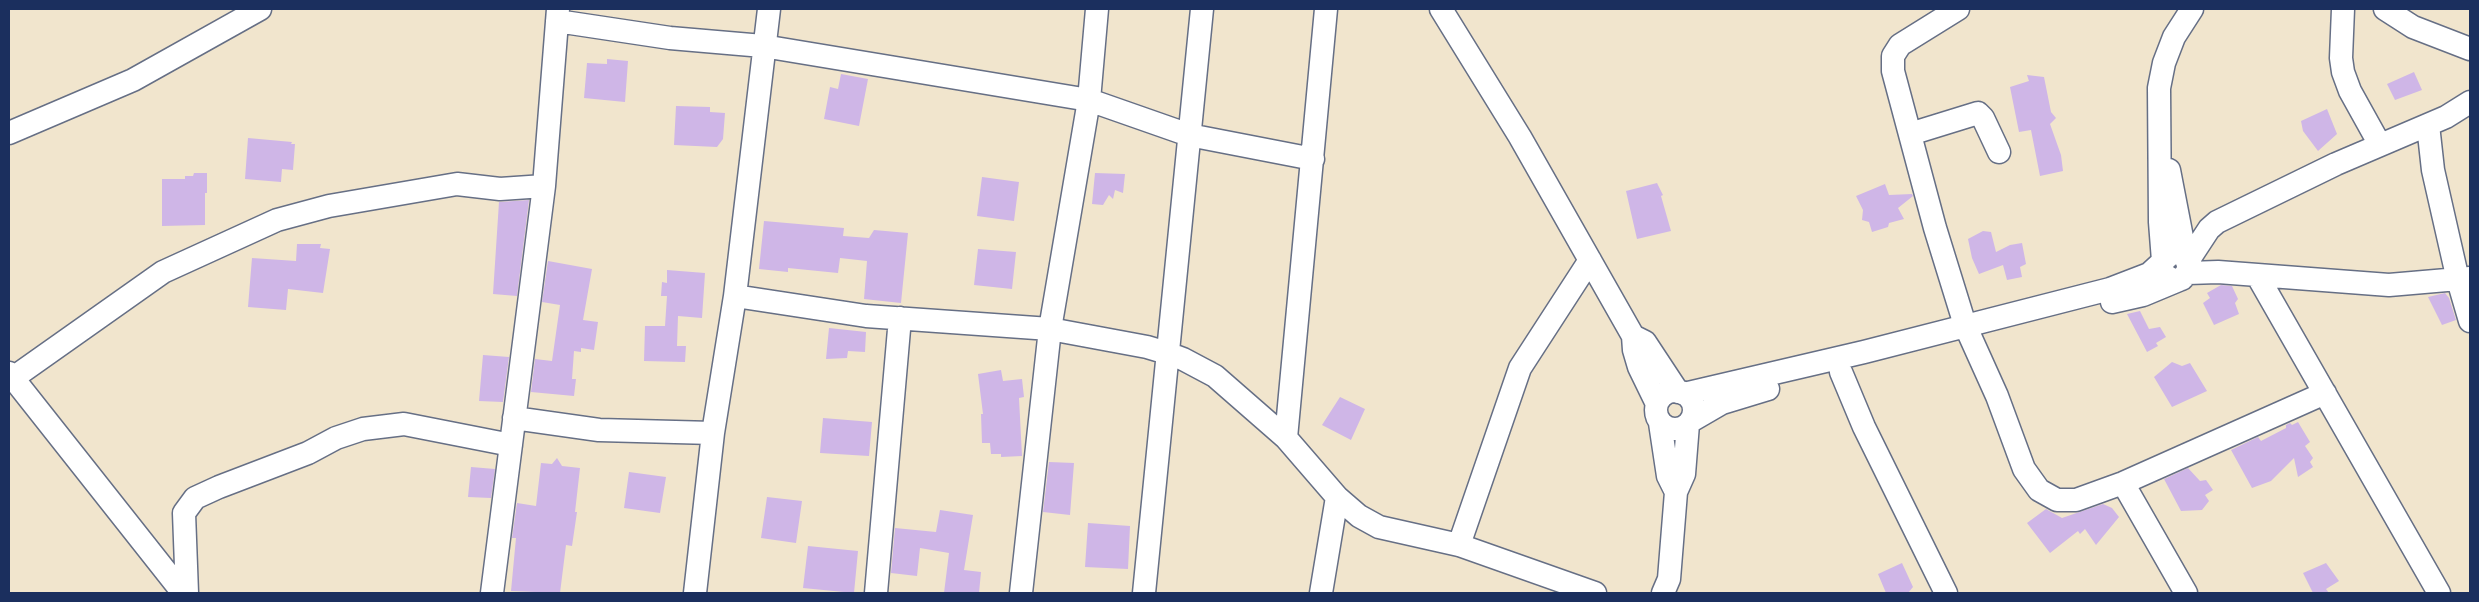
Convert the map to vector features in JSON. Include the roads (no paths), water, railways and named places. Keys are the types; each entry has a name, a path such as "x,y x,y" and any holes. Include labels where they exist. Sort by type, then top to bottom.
{"street":[{"path":"9,132 133,80 260,9"},
{"path":"695,593 713,433 735,296 768,9"},
{"path":"1021,593 1050,330 1089,100 1097,9"},
{"path":"1144,593 1202,9"},
{"path":"1286,438 1326,9"},
{"path":"1442,9 1520,137 1633,336 1634,350 1639,368 1659,413 1671,429 1683,428 1722,403 1749,394 1841,372 2118,286 2149,274 2162,262"},
{"path":"1958,9 1900,44 1893,56 1893,71 1935,228 1968,332 1997,396 2024,469 2039,490 2057,500 2076,500 2123,483 2325,393"},
{"path":"2192,9 2174,37 2164,63 2160,88 2160,222 2162,272 2167,278 2185,268 2389,284 2464,279"},
{"path":"2343,9 2341,58 2343,72 2350,91 2380,144"},
{"path":"2385,9 2413,27 2470,49"},
{"path":"492,593 544,186 557,15 670,38 763,46 1089,100 1189,135 1313,159"},
{"path":"1676,492 1668,476 1659,413 1665,394 1681,393 1864,352 2143,295 2185,268 2209,229 2217,222 2380,144 2428,126 2460,110 2470,102"},
{"path":"1910,134 1978,113 1983,118 1999,152"},
{"path":"2159,113 2185,268"},
{"path":"2428,126 2433,170 2464,279 2470,321"},
{"path":"183,593 11,375 163,272 277,220 329,206 457,184 500,189 544,186"},
{"path":"1458,546 1520,368 1590,260"},
{"path":"2257,275 2437,592"},
{"path":"735,296 866,316 1050,330 1148,347 1167,353 1216,376 1286,438 1337,497 1359,516 1379,527 1458,546 1595,593"},
{"path":"876,593 900,318"},
{"path":"1633,336 1645,342 1681,393 1693,403 1694,415 1690,423 1684,474 1676,492 1668,588"},
{"path":"1841,372 1864,427 1946,593"},
{"path":"514,418 599,430 713,433"},
{"path":"187,593 184,513 195,498 218,487 308,453 336,438 363,429 404,424 511,445"},
{"path":"2123,483 2186,593"},
{"path":"1321,593 1337,497"}]}
